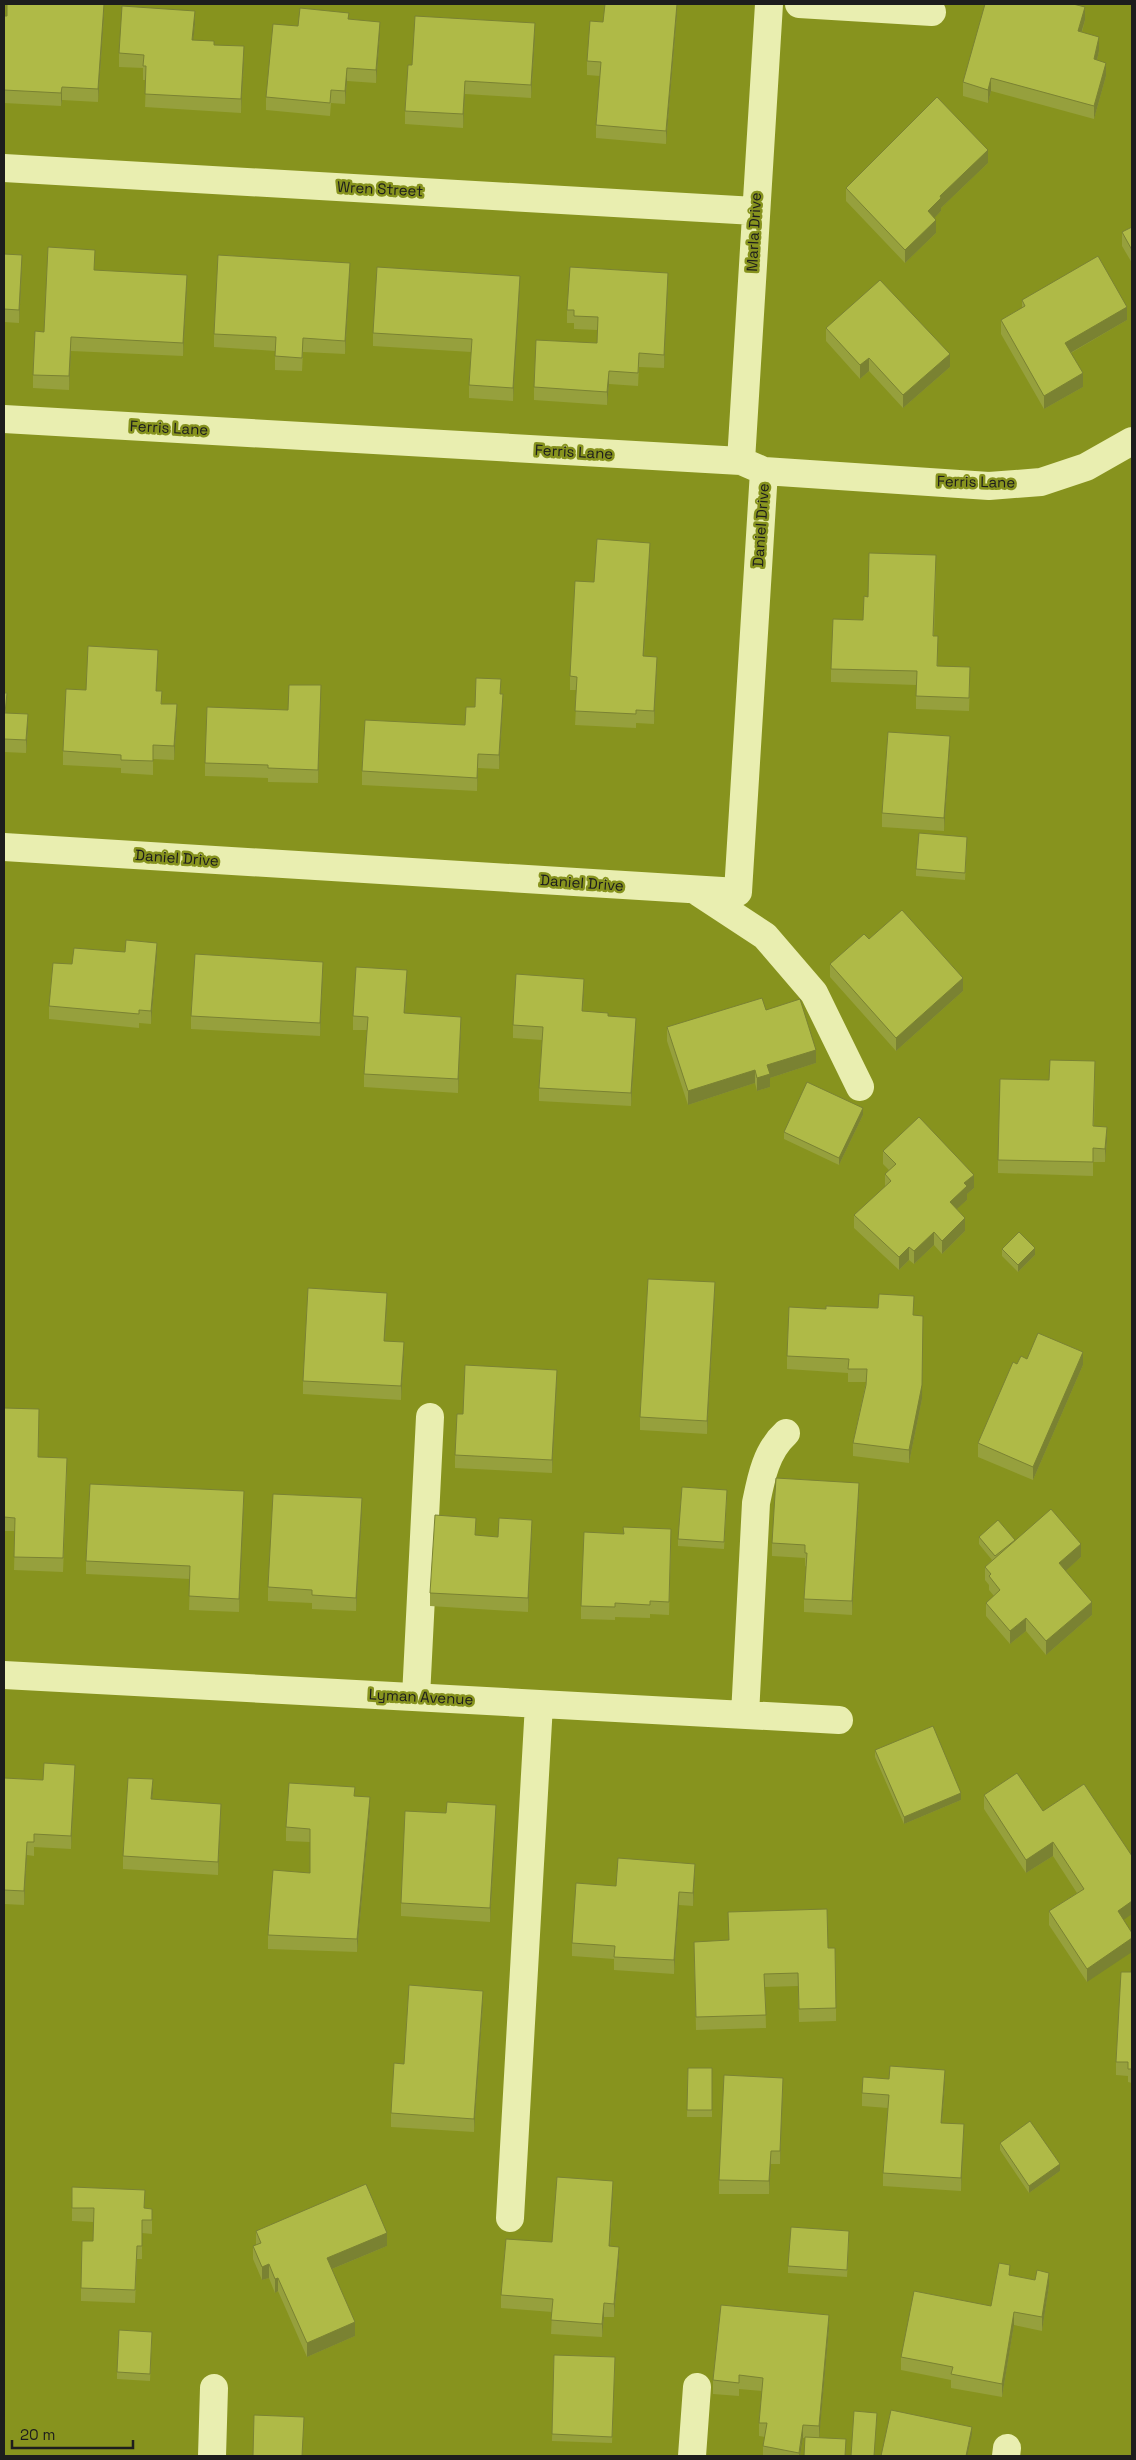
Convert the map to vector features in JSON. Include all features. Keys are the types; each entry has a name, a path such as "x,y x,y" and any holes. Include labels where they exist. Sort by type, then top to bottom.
{"street":[{"name":"Marla Drive","path":"752,466 755,211 769,4"},
{"path":"799,4 932,12"},
{"name":"Wren Street","path":"4,168 755,211"},
{"name":"Ferris Lane","path":"4,419 752,466 989,486 1041,482 1086,467 1132,441"},
{"name":"Daniel Drive","path":"4,847 738,892 752,466"},
{"path":"693,890 765,936 814,993 860,1086"},
{"path":"416,1697 430,1417"},
{"path":"745,1715 756,1503 762,1470 778,1440 786,1433"},
{"name":"Lyman Avenue","path":"4,1675 839,1720"},
{"path":"510,2218 539,1704"},
{"path":"692,2456 697,2387"},
{"path":"212,2456 214,2388"}],"building":[{"path":"7,4 104,4 98,89 62,87 61,93 4,90 4,16 7,16"},
{"path":"605,4 677,4 666,131 596,125 601,62 587,61 590,21 603,22"},
{"path":"985,4 1073,4 1085,7 1078,31 1099,37 1094,59 1106,63 1094,106 991,78 988,90 963,82"},
{"path":"122,6 195,11 192,40 214,41 214,45 244,46 241,99 145,94 146,66 143,66 144,55 119,53"},
{"path":"300,8 349,13 348,19 380,22 376,70 347,68 345,91 331,90 330,103 266,97 273,24 298,26"},
{"path":"415,16 535,23 531,85 465,81 463,114 405,111 408,65 412,65"},
{"path":"937,97 988,150 940,196 941,198 928,211 936,220 905,250 846,188"},
{"path":"1132,227 1132,250 1122,232"},
{"path":"48,247 95,250 94,270 187,275 183,343 71,337 69,376 33,375 35,331 44,332"},
{"path":"4,254 22,255 19,310 4,309"},
{"path":"218,255 350,263 345,341 303,338 302,358 275,356 276,337 214,334"},
{"path":"1098,256 1127,307 1065,343 1083,373 1044,396 1001,320 1025,306 1022,300"},
{"path":"377,267 520,276 513,388 469,385 472,339 373,333"},
{"path":"570,267 668,273 664,355 639,353 638,373 609,371 607,392 534,387 536,340 597,343 598,317 574,316 574,310 567,310"},
{"path":"880,280 950,354 903,395 869,358 860,365 826,328"},
{"path":"597,539 650,543 643,656 657,657 654,711 636,710 636,714 575,711 577,677 570,676 575,581 594,582"},
{"path":"869,553 936,555 933,636 938,636 937,666 970,667 969,698 916,696 917,671 831,669 833,619 863,620 864,596 868,597"},
{"path":"88,646 158,650 156,691 162,691 161,704 177,704 174,746 153,745 153,761 121,760 121,755 63,751 66,689 86,690"},
{"path":"476,678 501,679 500,694 503,694 499,755 478,754 477,778 362,771 365,720 465,725 466,707 475,707"},
{"path":"289,685 321,685 318,770 268,768 268,765 205,763 207,707 288,710"},
{"path":"4,693 7,693 5,713 28,714 26,740 4,739"},
{"path":"888,732 950,736 944,818 882,813"},
{"path":"919,833 967,837 965,873 916,869"},
{"path":"902,910 963,978 896,1038 830,964 864,934 869,939"},
{"path":"126,940 157,943 151,1011 139,1010 139,1014 49,1006 53,963 72,964 74,948 125,952"},
{"path":"195,954 323,962 320,1023 191,1016"},
{"path":"356,967 407,970 404,1013 461,1017 458,1079 364,1074 368,1017 353,1016"},
{"path":"516,974 584,979 582,1011 608,1013 608,1016 636,1018 631,1093 539,1088 543,1027 513,1025"},
{"path":"762,998 766,1010 800,999 816,1050 767,1065 770,1074 757,1078 755,1070 688,1091 667,1027"},
{"path":"1050,1060 1095,1061 1093,1126 1107,1127 1105,1149 1093,1148 1093,1162 998,1160 1000,1079 1049,1080"},
{"path":"807,1082 863,1108 839,1158 784,1132"},
{"path":"919,1117 974,1175 964,1183 967,1186 950,1202 965,1218 942,1241 934,1232 914,1251 909,1247 899,1257 854,1215 891,1181 885,1174 896,1164 883,1151"},
{"path":"1019,1232 1035,1248 1018,1265 1002,1249"},
{"path":"648,1279 715,1282 707,1421 640,1417"},
{"path":"308,1288 387,1293 384,1341 404,1342 401,1386 303,1381"},
{"path":"879,1294 914,1296 913,1315 923,1316 922,1385 909,1450 853,1443 866,1385 867,1369 848,1369 849,1359 787,1356 789,1307 826,1309 826,1306 878,1308"},
{"path":"1038,1333 1083,1352 1033,1467 978,1443 1013,1362 1017,1364 1021,1356 1027,1359"},
{"path":"465,1365 557,1370 552,1460 455,1455 457,1414 463,1414"},
{"path":"4,1408 39,1409 38,1457 67,1458 63,1558 14,1557 15,1518 4,1517"},
{"path":"776,1478 859,1483 852,1601 804,1599 807,1553 805,1553 805,1545 772,1543"},
{"path":"90,1484 244,1491 239,1599 189,1596 190,1566 86,1561"},
{"path":"682,1487 727,1490 724,1542 678,1539"},
{"path":"273,1494 362,1498 356,1598 312,1595 312,1590 268,1587"},
{"path":"1051,1509 1081,1544 1059,1563 1092,1602 1046,1641 1026,1618 1010,1631 986,1603 1000,1590 989,1576 991,1574 985,1567"},
{"path":"435,1515 476,1518 475,1535 498,1537 499,1518 532,1520 528,1598 430,1593"},
{"path":"998,1520 1015,1540 995,1556 979,1537"},
{"path":"623,1527 671,1529 669,1602 650,1601 650,1605 615,1603 615,1607 581,1606 584,1532 624,1534"},
{"path":"933,1726 961,1793 904,1817 875,1750"},
{"path":"44,1763 75,1765 71,1836 34,1834 34,1842 27,1842 24,1891 4,1890 4,1778 43,1780"},
{"path":"1017,1773 1043,1811 1084,1784 1132,1856 1132,1901 1118,1911 1132,1933 1132,1938 1087,1969 1049,1911 1084,1889 1053,1842 1026,1860 984,1795"},
{"path":"128,1778 153,1779 151,1799 221,1804 218,1862 123,1856"},
{"path":"289,1783 355,1787 354,1796 370,1797 357,1939 268,1935 273,1870 310,1873 310,1829 286,1827"},
{"path":"447,1802 496,1805 490,1908 401,1903 405,1811 446,1813"},
{"path":"618,1858 695,1864 693,1893 679,1892 674,1960 614,1957 615,1946 572,1943 576,1883 616,1886"},
{"path":"827,1909 828,1948 835,1948 836,2008 799,2009 798,1973 764,1974 766,2015 696,2017 694,1942 729,1940 728,1912"},
{"path":"1132,1967 1132,2069 1128,2069 1128,2062 1116,2062 1121,1972 1131,1972"},
{"path":"409,1985 483,1991 474,2119 391,2113 394,2063 404,2064"},
{"path":"890,2066 945,2070 941,2123 964,2124 961,2178 883,2173 889,2095 862,2093 863,2077 889,2079"},
{"path":"688,2068 712,2068 712,2110 687,2110"},
{"path":"724,2075 783,2078 780,2151 771,2151 769,2181 719,2180"},
{"path":"1030,2121 1060,2164 1029,2186 1000,2143"},
{"path":"557,2177 613,2181 609,2246 619,2247 614,2304 604,2303 602,2324 551,2320 553,2299 501,2295 506,2239 552,2242"},
{"path":"366,2184 387,2233 327,2258 355,2322 307,2343 278,2278 275,2279 269,2264 262,2267 253,2246 261,2243 256,2231"},
{"path":"72,2187 145,2190 144,2208 152,2209 152,2220 142,2220 142,2246 137,2246 135,2290 81,2288 82,2241 93,2241 94,2208 72,2208"},
{"path":"791,2227 849,2231 847,2270 788,2266"},
{"path":"999,2263 1010,2265 1009,2275 1035,2280 1037,2270 1049,2273 1042,2317 1014,2312 1002,2384 951,2374 953,2367 901,2357 914,2291 991,2306"},
{"path":"721,2305 829,2315 819,2426 803,2425 799,2453 763,2446 767,2423 759,2423 763,2378 739,2375 739,2383 713,2380"},
{"path":"119,2330 152,2332 150,2374 117,2372"},
{"path":"554,2355 615,2357 612,2437 552,2434"},
{"path":"891,2410 972,2427 966,2456 881,2456"},
{"path":"854,2411 877,2413 874,2456 851,2456"},
{"path":"254,2415 304,2417 302,2456 253,2456"},
{"path":"805,2437 846,2439 845,2456 804,2456"}]}
